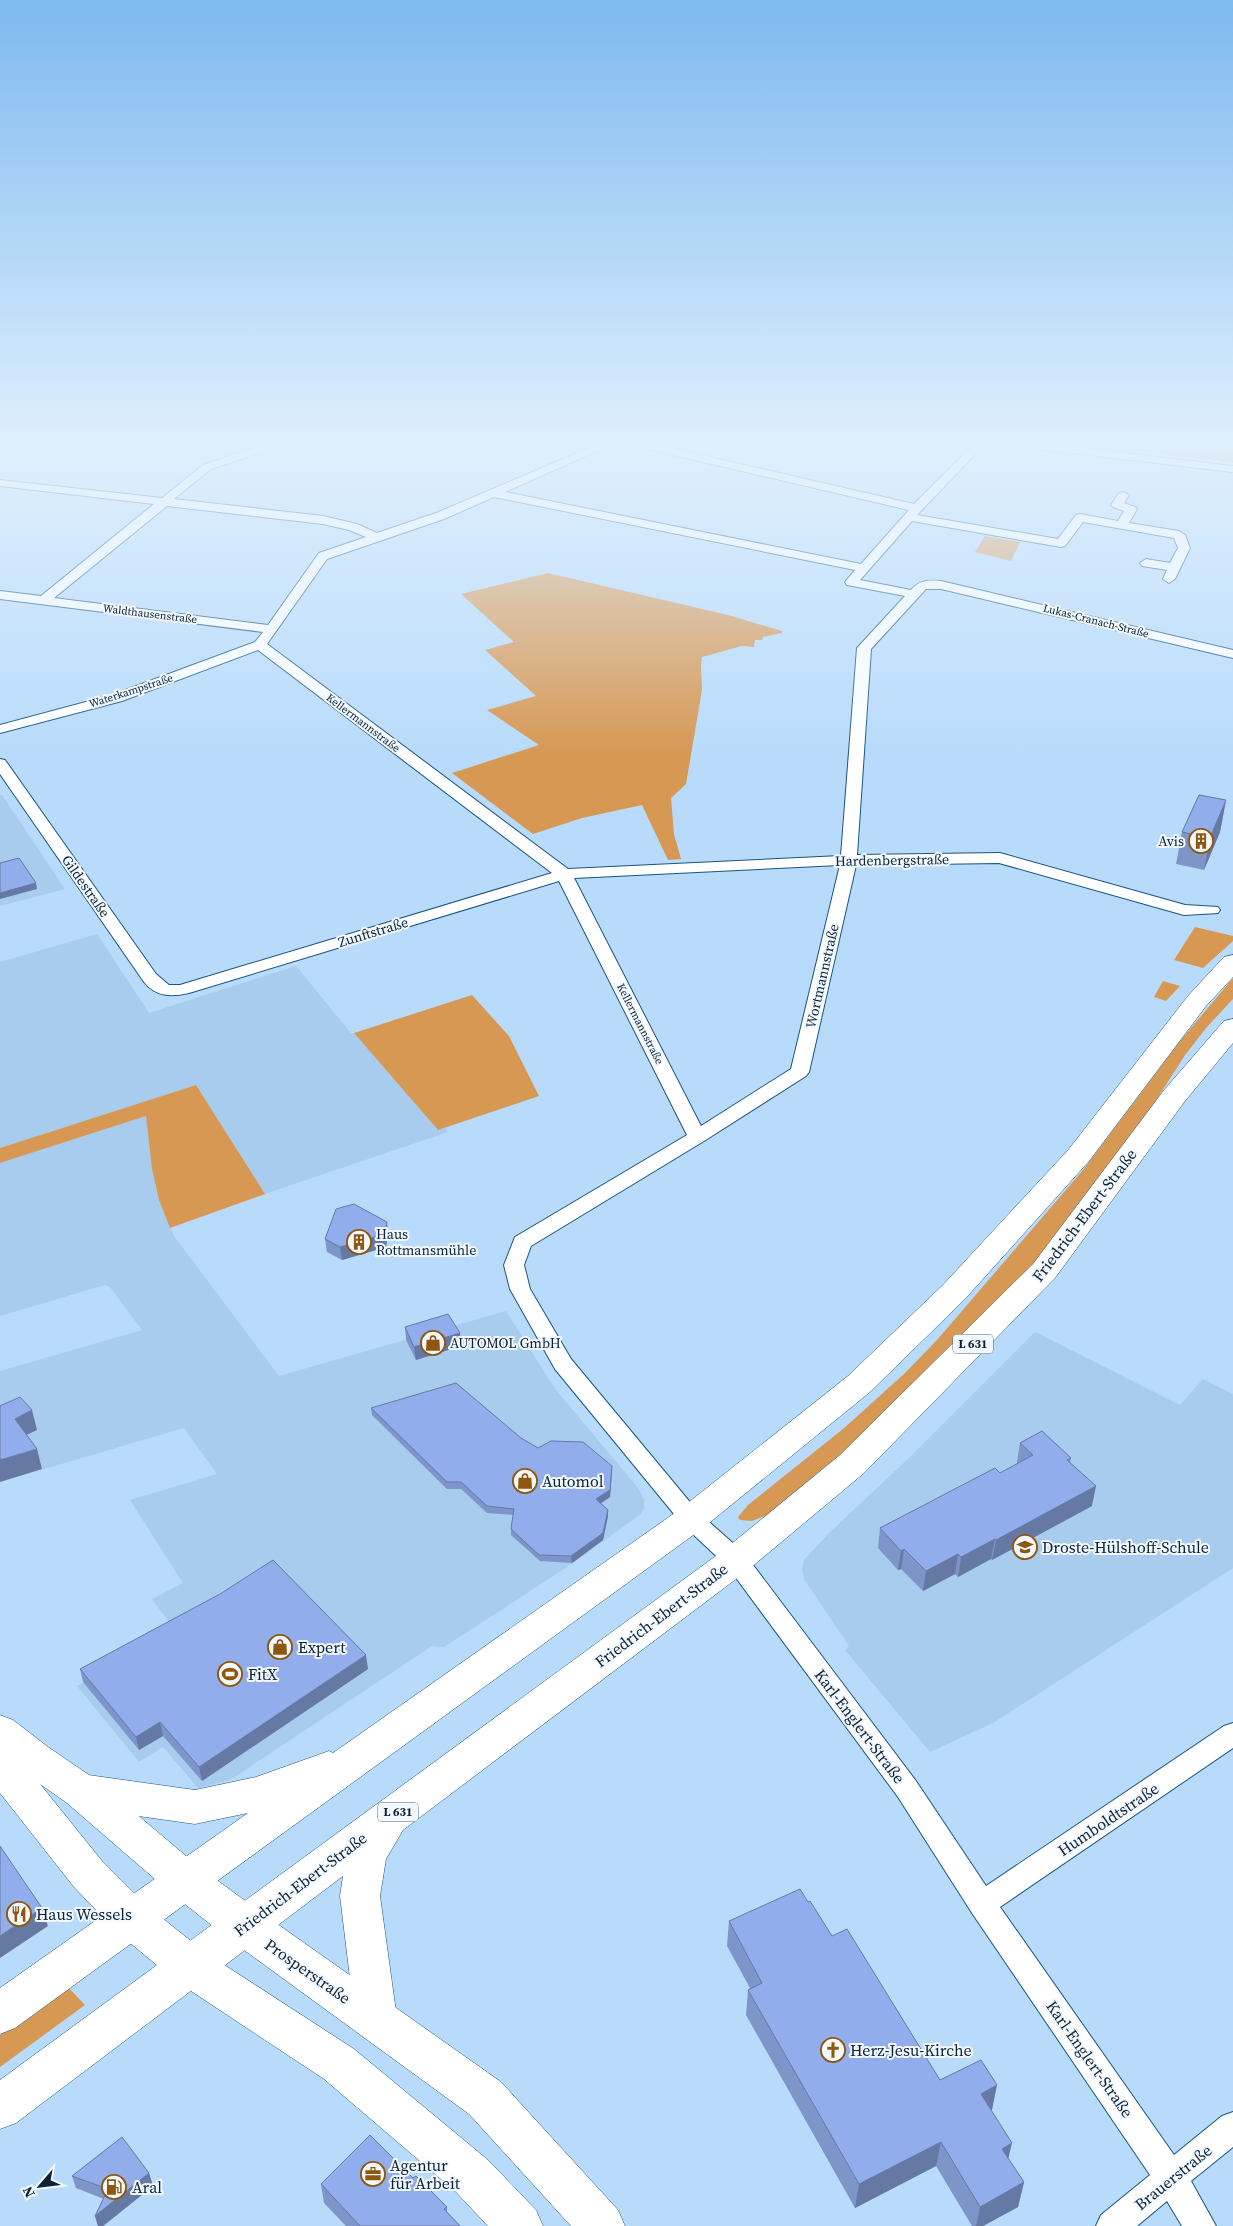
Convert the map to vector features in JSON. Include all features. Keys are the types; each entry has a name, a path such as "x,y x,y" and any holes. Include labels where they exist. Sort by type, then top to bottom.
{"main road":[{"path":"0,2013 691,1519 858,1384 954,1292 1079,1155 1197,1001 1233,962"},
{"name":"Friedrich-Ebert-Straße","path":"0,2107 192,1967 244,1925 736,1560 852,1464 1044,1271 1175,1095 1233,1027"},
{"name":"Prosperstraße","path":"0,1731 34,1759 81,1791 185,1880 244,1925 485,2098 602,2226"},
{"path":"81,1791 195,1807 256,1794 361,1756"},
{"path":"0,1764 88,1874 132,1919 192,1967 339,2064 472,2176 520,2226"},
{"path":"376,2019 360,1896 367,1854 394,1815"}],"street":[{"path":"44,600 109,547"},
{"path":"260,646 323,556 348,547"},
{"path":"759,547 864,568"},
{"path":"883,547 851,582 913,594"},
{"path":"1169,579 1184,547"},
{"path":"1146,564 1175,568"},
{"name":"Wortmannstraße","path":"522,1242 698,1137 800,1072 849,860 864,648 913,594 922,586 929,584"},
{"name":"Lukas-Cranach-Straße","path":"929,584 942,585 1233,654"},
{"name":"Waldthausenstraße","path":"0,595 271,629"},
{"name":"Waterkampstraße","path":"0,729 117,698 260,646"},
{"name":"Kellermannstraße","path":"260,646 564,874 698,1137"},
{"name":"Gildestraße","path":"0,763 157,987 166,991 182,990"},
{"name":"Hardenbergstraße","path":"564,874 849,860 1000,858 1184,910 1212,910"},
{"name":"Zunftstraße","path":"182,990 564,874"},
{"name":"Karl-Englert-Straße","path":"522,1242 514,1265 520,1289 563,1364 691,1519 736,1560 907,1789 982,1904 1172,2179 1200,2226"},
{"name":"Humboldtstraße","path":"982,1904 1233,1734"},
{"name":"Brauerstraße","path":"1112,2226 1172,2179 1233,2127"}],"shaded area":[{"path":"978,547 1018,547 1011,561 975,552"},
{"path":"548,573 728,615 782,631 782,633 763,637 762,640 755,640 754,647 742,646 702,657 702,690 686,784 671,798 674,834 681,859 668,860 642,805 582,818 533,834 452,773 539,745 487,710 536,696 485,650 514,642 461,594"},
{"path":"0,795 2,795 65,889 0,906"},
{"path":"1195,927 1233,936 1233,941 1203,968 1174,960"},
{"path":"97,934 149,1013 296,966 351,1033 354,1033 438,1130 445,1128 448,1132 265,1194 196,1085 0,1148 0,962"},
{"path":"1233,978 1233,999 1207,1027 1185,1055 1134,1135 1047,1249 1015,1284 843,1454 770,1514 752,1521 740,1520 738,1517 748,1505 843,1429 905,1373 937,1340 1083,1170 1180,1041"},
{"path":"1163,981 1180,986 1166,1001 1154,997"},
{"path":"472,995 509,1036 539,1096 438,1130 354,1033"},
{"path":"196,1085 265,1194 170,1228 159,1200 152,1169 146,1116 0,1163 0,1148"},
{"path":"146,1116 152,1169 159,1200 174,1236 279,1376 506,1311 556,1390 639,1489 644,1500 644,1508 641,1514 573,1563 475,1627 444,1647 432,1646 230,1780 198,1788 163,1747 139,1762 77,1686 176,1632 152,1599 183,1583 130,1500 217,1474 184,1428 0,1482 0,1371 142,1330 110,1287 105,1285 0,1316 0,1163"},
{"name":"Droste-Hülshoff-Schule","path":"1035,1332 1180,1405 1203,1379 1233,1394 1233,1568 993,1723 930,1752 845,1650 849,1646 804,1579 802,1569 804,1560 829,1533 911,1456"},
{"path":"66,1985 85,2005 0,2067 0,2035"}],"building":[{"path":"1199,795 1226,800 1210,838 1182,832"},
{"path":"19,858 36,883 0,893 0,863"},
{"path":"354,1204 387,1222 385,1234 340,1247 325,1239 336,1209"},
{"path":"448,1314 460,1333 414,1347 405,1327"},
{"name":"Automol","path":"456,1383 521,1438 538,1448 551,1441 583,1442 612,1466 610,1490 596,1499 608,1510 603,1533 571,1556 539,1555 511,1529 514,1509 487,1506 461,1482 447,1482 371,1408"},
{"path":"20,1397 32,1410 15,1419 37,1449 0,1460 0,1406"},
{"name":"Droste-Hülshoff-Schule","path":"1042,1431 1071,1458 1067,1460 1096,1486 996,1540 961,1557 958,1554 926,1571 904,1549 901,1551 880,1528 995,1468 1000,1473 1033,1455 1020,1443"},
{"name":"FitX","path":"273,1560 366,1655 199,1767 160,1722 136,1737 80,1669 220,1594"},
{"path":"0,1846 42,1908 0,1936"},
{"name":"Herz-Jesu-Kirche","path":"800,1889 808,1902 810,1901 832,1936 847,1929 940,2080 981,2060 997,2085 981,2094 1012,2143 1002,2149 1024,2182 980,2207 941,2142 859,2184 748,1990 762,1983 729,1921"},
{"name":"Agentur für Arbeit","path":"370,2135 413,2178 416,2176 447,2207 444,2209 460,2226 360,2226 321,2184"},
{"name":"Aral","path":"122,2137 149,2173 95,2216 108,2189 72,2176"}],"place":[{"name":"Avis","path":"1201,841"},
{"name":"Haus Rottmansmühle","path":"359,1242"},
{"name":"AUTOMOL GmbH","path":"433,1343"},
{"name":"Automol","path":"525,1481"},
{"name":"Droste-Hülshoff-Schule","path":"1025,1547"},
{"name":"Expert","path":"280,1647"},
{"name":"FitX","path":"230,1674"},
{"name":"Haus Wessels","path":"19,1914"},
{"name":"Herz-Jesu-Kirche","path":"833,2050"},
{"name":"Agentur für Arbeit","path":"373,2174"},
{"name":"Aral","path":"114,2187"}]}
